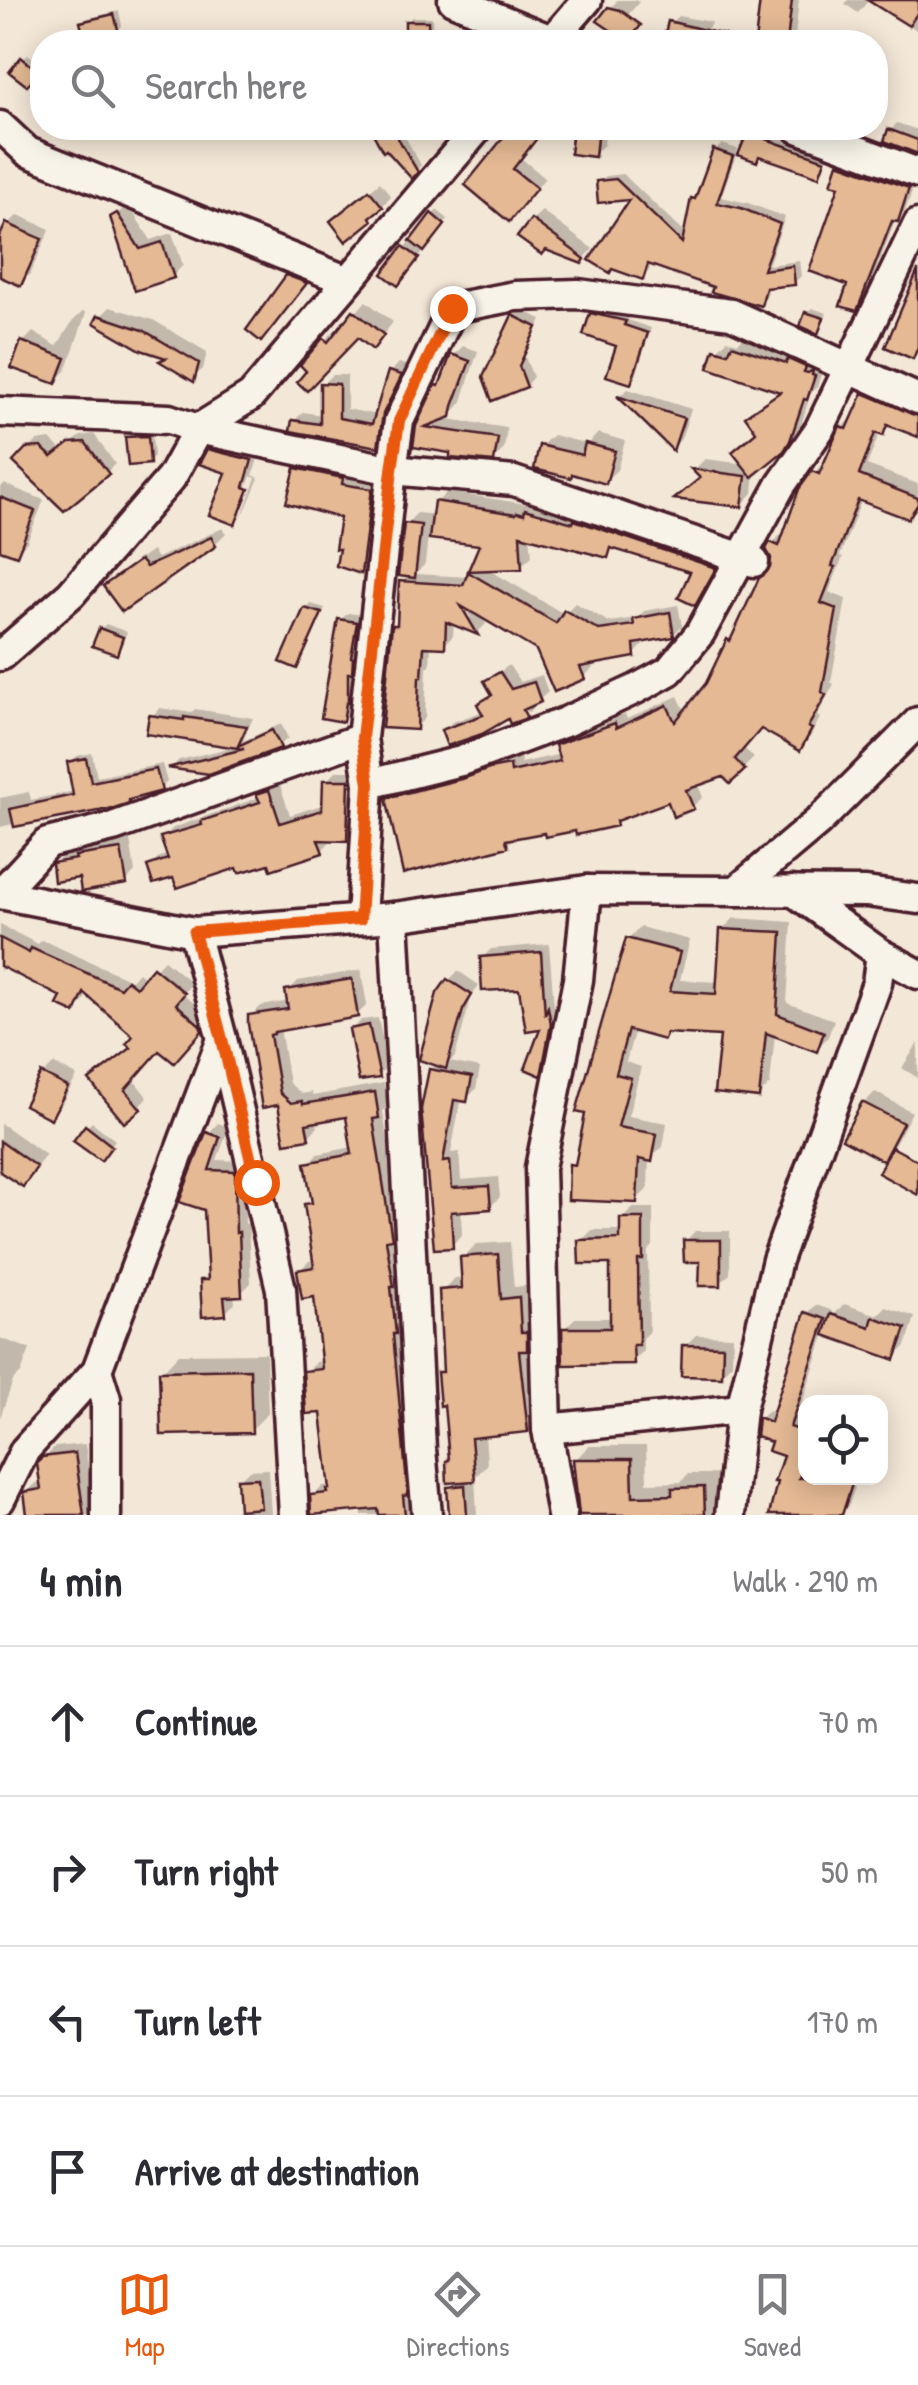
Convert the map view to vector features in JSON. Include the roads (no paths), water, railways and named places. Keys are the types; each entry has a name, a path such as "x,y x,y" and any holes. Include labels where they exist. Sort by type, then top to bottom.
{"street":[{"path":"454,0 525,30"},
{"path":"563,30 587,0"},
{"path":"0,126 28,152 348,281"},
{"path":"0,656 71,594 171,478 198,429 251,396 468,140"},
{"path":"830,140 918,173"},
{"path":"369,784 461,761 513,742 636,690 668,671 700,633 747,560 781,485 819,430 918,224"},
{"path":"360,919 369,784 362,738 399,421 452,308 516,296 578,294 730,314 918,399"},
{"path":"0,412 169,419 198,429 392,470 514,482 747,560"},
{"path":"736,891 819,821 918,722"},
{"path":"0,894 47,843 113,827 362,738"},
{"path":"0,894 194,932 394,917 588,890 866,892 918,899"},
{"path":"562,1515 547,1430 540,1168 578,980 588,890"},
{"path":"793,891 880,954 918,974"},
{"path":"394,917 421,1449 428,1515"},
{"path":"194,932 281,1289 294,1515"},
{"path":"730,1515 741,1410 777,1260 877,983 880,954"},
{"path":"0,1500 25,1450 97,1370 222,1039"},
{"path":"97,1370 106,1399 106,1515"},
{"path":"547,1430 741,1410"}]}
